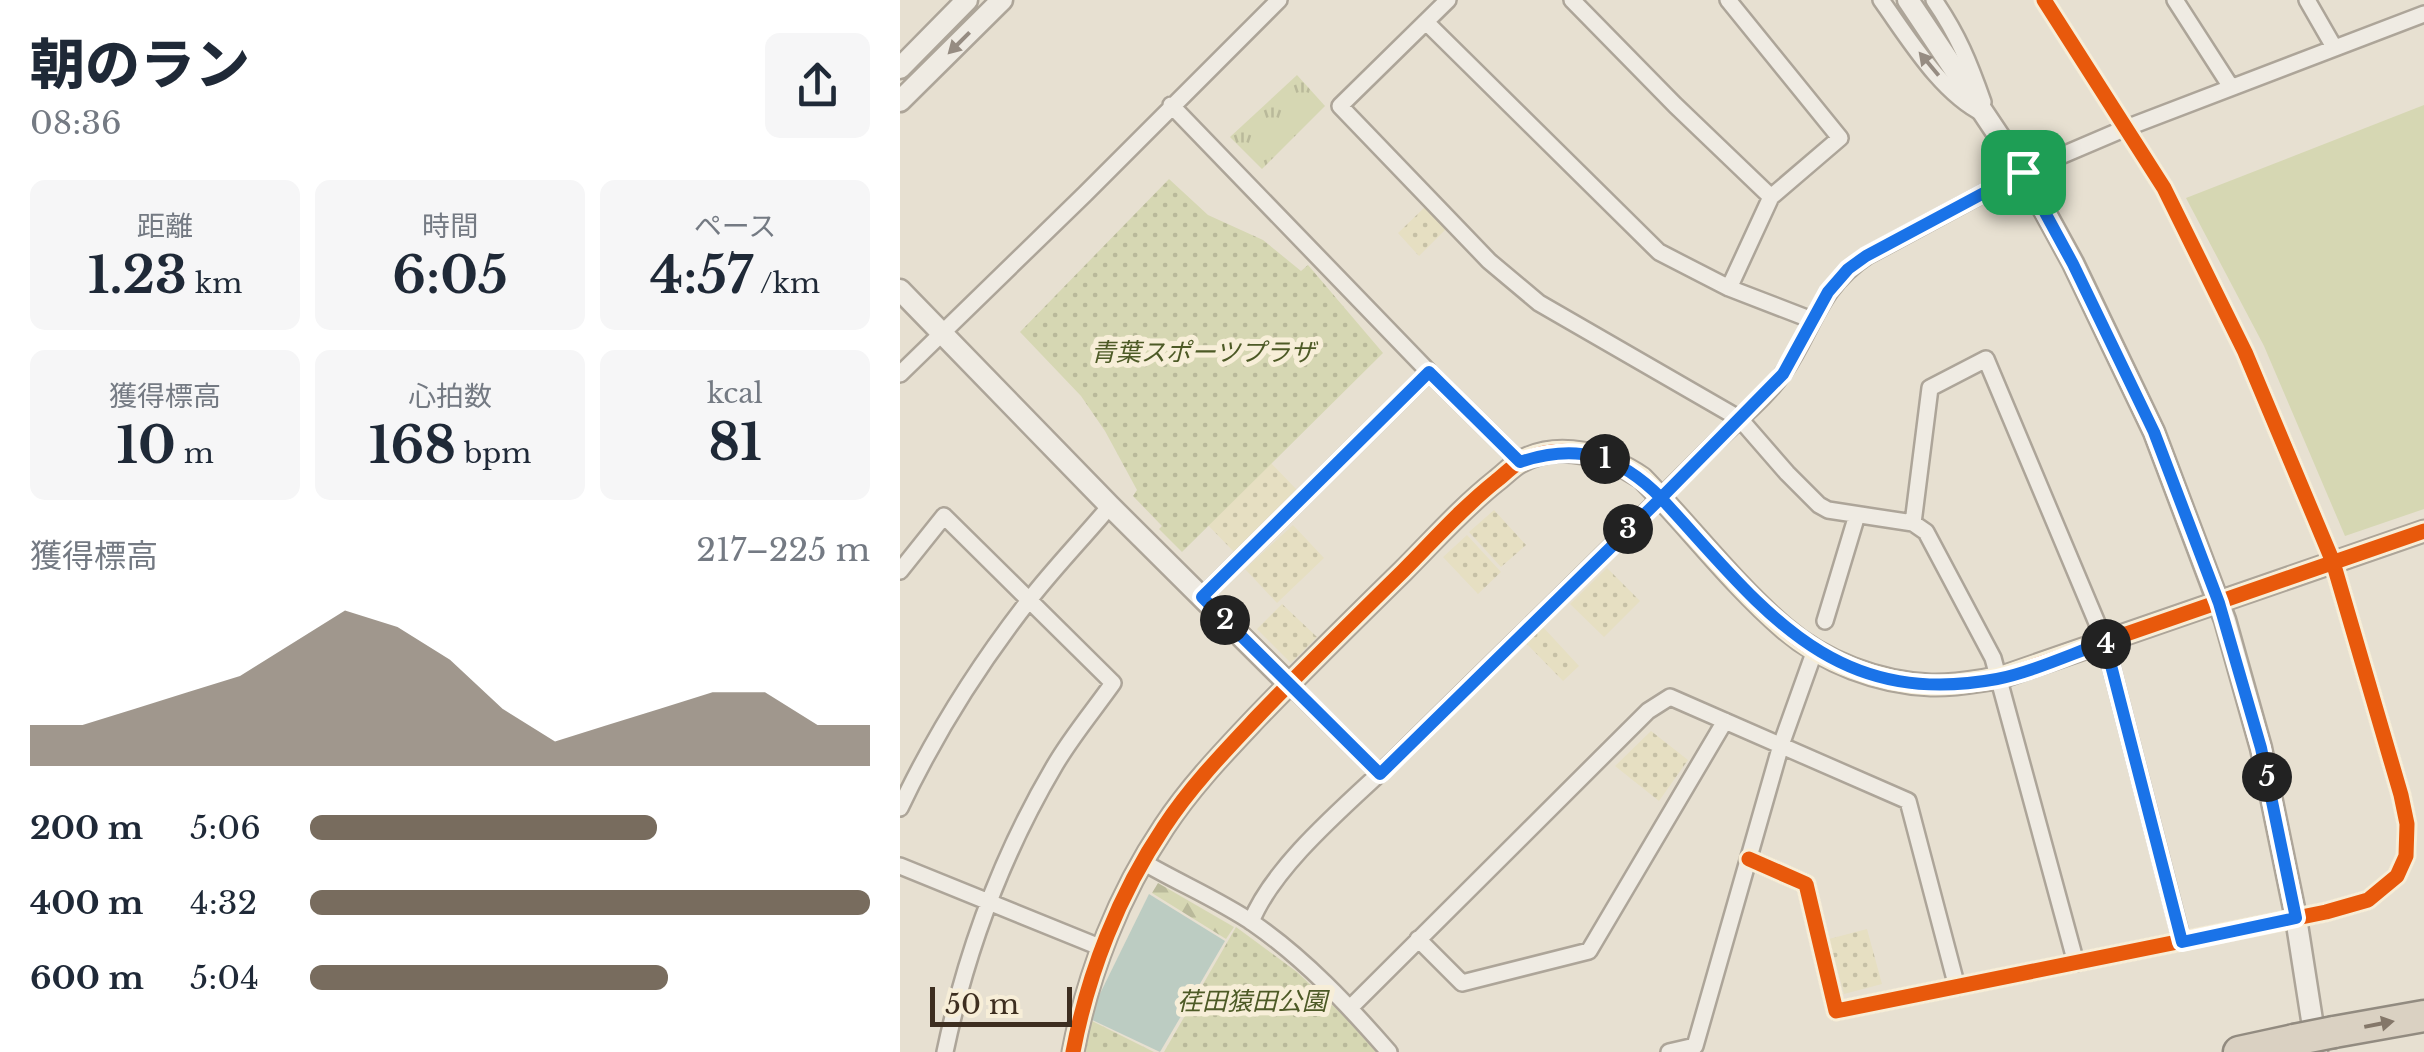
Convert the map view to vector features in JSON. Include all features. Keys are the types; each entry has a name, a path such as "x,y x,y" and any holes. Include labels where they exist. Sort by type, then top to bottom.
{"highway":[{"path":"2238,1052 2315,1042 2424,1016"}],"street":[{"path":"900,68 967,0"},
{"path":"900,101 1002,0"},
{"path":"900,374 1279,0"},
{"path":"1448,0 1340,106 1490,261 1539,304 1740,419 1787,473 1828,510 1913,522 1926,532 2000,678 2076,963"},
{"path":"1572,0 1771,197"},
{"path":"1728,0 1840,138 1771,197 1729,288"},
{"path":"1881,0 1924,59 1965,105 1988,116"},
{"path":"1908,0 2023,172 2073,264 2154,432 2219,603 2261,748 2296,918 2315,1042"},
{"path":"1934,0 1961,44 1988,116"},
{"path":"1749,859 1806,884 1836,1012 2368,900 2397,876 2406,856 2407,824 2401,795 2333,562 2245,352 2164,188 2044,0"},
{"path":"2174,0 2231,87"},
{"path":"2307,0 2334,48"},
{"path":"1251,922 1275,879 1783,374 1828,292 1857,262 2023,172 2126,128 2424,14"},
{"path":"1426,22 1659,252 1729,288 1812,320"},
{"path":"1171,105 1520,462"},
{"path":"900,290 1380,774"},
{"path":"1913,522 1930,388 1986,359 2105,642 2182,942"},
{"path":"1202,597 1429,372"},
{"path":"1073,1052 1102,948 1122,903 1162,829 1205,772 1483,492 1520,462 1543,454 1580,452 1620,464 1642,478 1784,628 1815,650 1856,670 1892,680 1942,686 2000,678 2424,531"},
{"path":"900,808 968,686 1030,599 1110,506"},
{"path":"1825,621 1857,515"},
{"path":"900,571 944,516 1113,683 1057,761 1030,810 989,902 957,996 945,1052"},
{"path":"1669,1052 1695,1046 1782,745 1815,650"},
{"path":"1350,1008 1648,711 1670,697 1908,801 1957,987"},
{"path":"1418,940 1462,983 1589,951 1725,721"},
{"path":"1143,862 1251,922 1304,963 1389,1052"},
{"path":"900,866 1102,948"}],"shaded area":[{"path":"1425,207 1446,229 1419,256 1398,233"},
{"path":"1270,462 1297,490 1234,552 1207,524"},
{"path":"1494,510 1526,545 1501,567 1469,532"},
{"path":"1293,525 1324,558 1277,603 1245,569"},
{"path":"1467,535 1501,572 1478,594 1443,557"},
{"path":"1607,568 1640,601 1604,637 1570,604"},
{"path":"1282,604 1317,637 1291,663 1257,629"},
{"path":"1543,627 1579,666 1563,681 1526,643"},
{"path":"1651,731 1688,760 1659,801 1615,766"},
{"path":"1149,894 1225,941 1160,1052 1088,1018"},
{"path":"1867,929 1882,984 1844,994 1829,939"}],"green space":[{"path":"1297,75 1325,106 1262,169 1230,137"},
{"path":"2424,105 2424,509 2345,536 2264,346 2186,198"},
{"name":"青葉スポーツプラザ","path":"1169,179 1208,215 1263,240 1301,271 1308,265 1383,353 1182,552 1133,496 1137,490 1081,396 1020,332"},
{"path":"1158,883 1234,927 1226,939 1152,893"},
{"name":"荏田猿田公園","path":"1236,927 1297,972 1376,1052 1164,1052"},
{"name":"荏田猿田公園","path":"1088,1019 1154,1052 1082,1052"}],"cycle path":[{"path":"1749,859 1806,884 1836,1011 2326,912 2368,900 2397,876 2406,856 2407,824 2401,795 2333,562 2245,352 2164,188 2044,0"},
{"path":"1073,1052 1087,993 1119,907 1185,797 1257,717 1460,513 1514,466 1535,455 1583,453 1629,470 1642,478 1747,593 1799,640 1872,675 1931,685 1999,678 2424,531"}],"route":[{"path":"2023,172 1848,269 1828,292 1783,374 1661,498 1642,478 1620,464 1580,452 1543,454 1520,462 1429,372 1202,597 1380,774 1661,498 1784,628 1815,650 1856,670 1892,680 1942,686 2000,678 2105,642 2182,942 2296,918 2261,748 2219,603 2154,432 2073,264 2023,172"}]}
